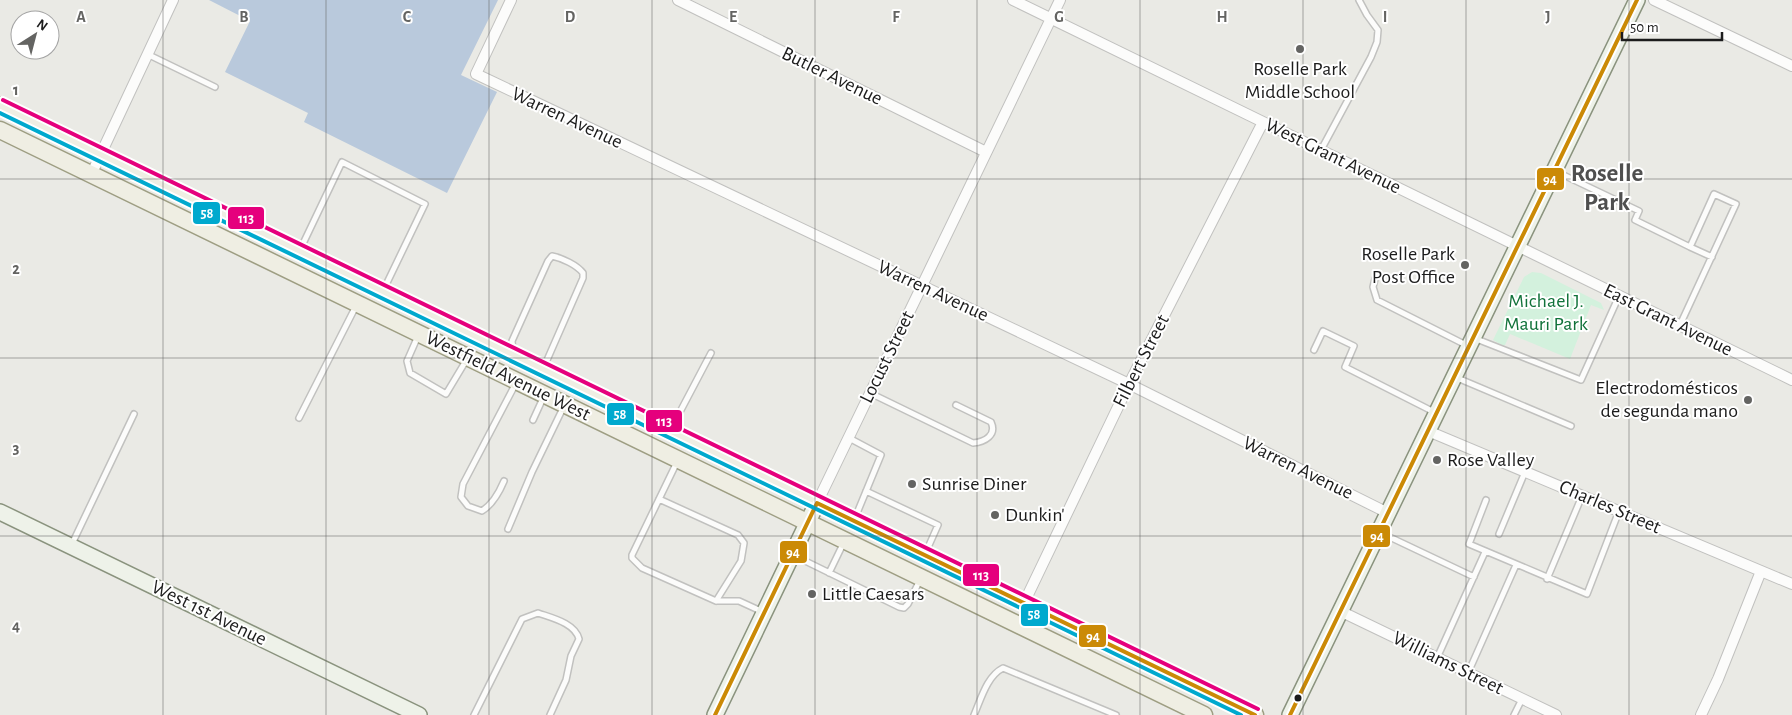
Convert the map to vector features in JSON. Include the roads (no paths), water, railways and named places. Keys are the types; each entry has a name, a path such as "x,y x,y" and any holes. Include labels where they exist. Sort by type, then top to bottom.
{"main road":[{"name":"Westfield Avenue West","path":"0,106 1254,715"},
{"name":"Westfield Avenue West","path":"0,130 1204,715"},
{"path":"223,238 233,219"},
{"path":"511,377 513,355"}],"street":[{"path":"91,175 173,0"},
{"name":"Warren Avenue","path":"511,0 476,74 1129,384 1388,513"},
{"name":"Butler Avenue","path":"678,0 986,152"},
{"name":"West Grant Avenue","path":"1012,0 1518,246"},
{"name":"Locust Street","path":"715,715 1060,0"},
{"path":"1290,715 1637,0"},
{"path":"1654,0 1792,66"},
{"name":"Filbert Street","path":"1024,603 1129,384 1263,122"},
{"name":"East Grant Avenue","path":"1518,246 1792,380"},
{"name":"Charles Street","path":"1428,431 1792,584"},
{"name":"West 1st Avenue","path":"0,512 401,711 419,715"},
{"path":"1700,715 1718,679 1761,571"},
{"name":"Williams Street","path":"1340,611 1522,699 1539,711 1555,715"}],"lane":[{"path":"1321,150 1371,57 1377,42 1378,30 1359,0"},
{"path":"147,54 216,87"},
{"path":"300,251 342,162 425,204 383,292"},
{"path":"1554,171 1639,211 1635,220 1712,257"},
{"path":"1680,325 1736,204 1714,194 1690,246"},
{"path":"513,355 512,342 548,261 552,256 557,257 580,269 583,273 583,278 543,370"},
{"path":"1375,279 1374,294 1377,300 1471,342 1581,380 1619,296"},
{"path":"299,418 358,304"},
{"path":"1314,350 1323,331 1354,346 1345,368 1437,413"},
{"path":"419,333 407,361 410,373 446,394 469,357"},
{"path":"670,431 711,353"},
{"path":"504,481 497,496 482,511 468,506 461,497 463,484 511,377"},
{"path":"1454,377 1571,426"},
{"path":"870,393 973,444 988,438 993,427 991,422 956,405"},
{"path":"532,420 544,394"},
{"path":"508,528 532,472 565,404"},
{"path":"71,546 134,414"},
{"path":"848,438 881,455 854,520"},
{"path":"678,459 632,558 642,568 716,601 740,601 764,612"},
{"path":"1499,534 1525,472"},
{"path":"866,491 938,525 924,555"},
{"path":"1547,578 1582,496"},
{"path":"659,500 738,535 744,543 741,561 716,601"},
{"path":"1486,500 1468,544 1587,594 1619,511"},
{"path":"1379,532 1474,577"},
{"path":"829,573 844,540"},
{"path":"1437,658 1485,552"},
{"path":"792,555 904,608 922,578"},
{"path":"1467,673 1516,565"},
{"path":"474,715 522,618 538,612 564,623 577,632 579,639 571,656 566,680 550,715"},
{"path":"974,715 989,682 996,672 1003,668 1116,715"},
{"path":"1514,715 1522,699"}],"water":[{"path":"209,0 498,0 461,75 497,92 447,193 304,122 308,113 225,72 250,21"}],"place":[{"name":"Roselle Park Middle School","path":"1300,49"},
{"name":"Roselle Park Post Office","path":"1465,265"},
{"name":"Electrodomésticos de segunda mano","path":"1748,400"},
{"name":"Rose Valley","path":"1437,460"},
{"name":"Sunrise Diner","path":"912,484"},
{"name":"Dunkin'","path":"995,515"},
{"name":"Little Caesars","path":"812,594"}],"district":[{"name":"Roselle Park","path":"1607,188"}],"park label":[{"name":"Michael J. Mauri Park","path":"1546,312"}]}
